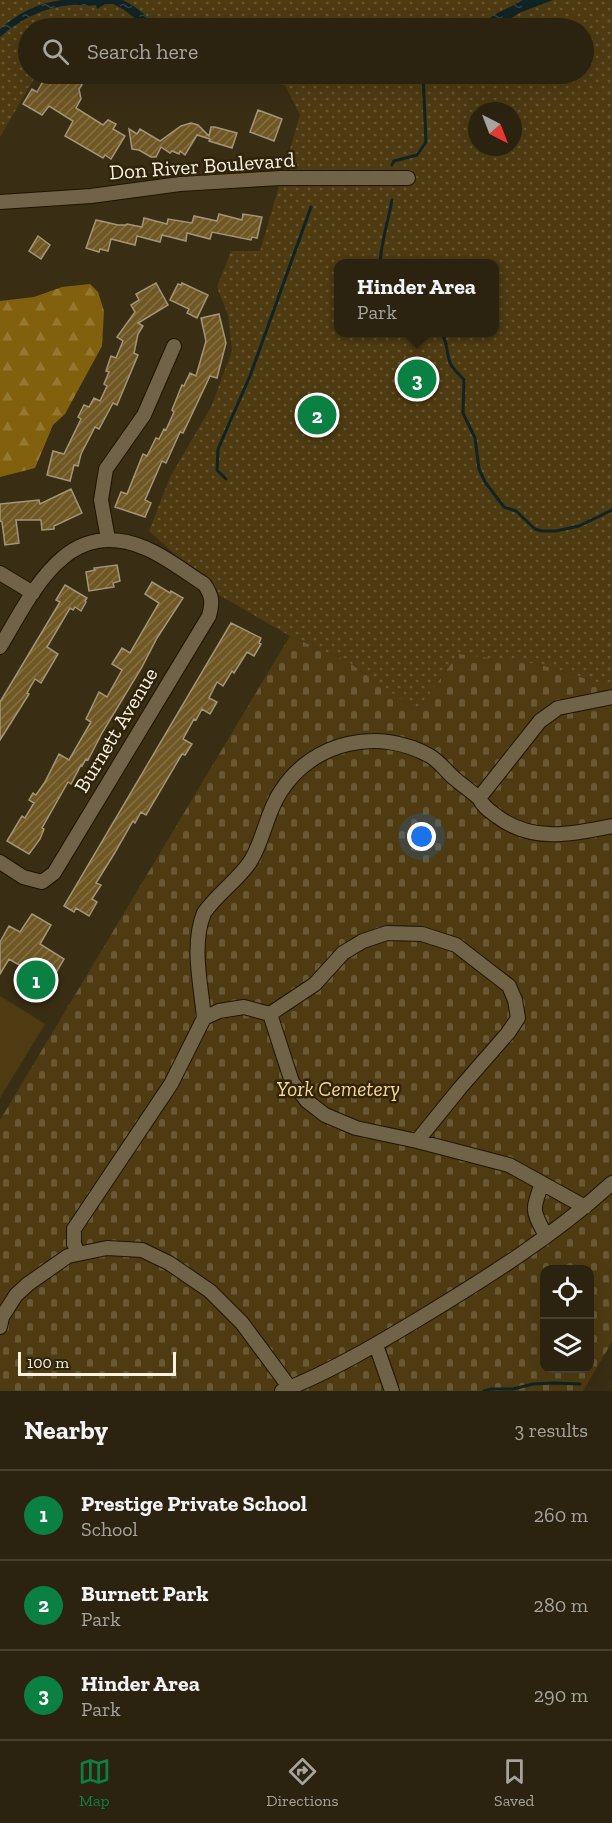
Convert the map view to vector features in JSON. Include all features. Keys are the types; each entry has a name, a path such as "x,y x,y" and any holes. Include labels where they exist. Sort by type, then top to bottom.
{"street":[{"name":"Don River Boulevard","path":"0,202 91,196 180,184 270,179 408,178"},
{"path":"0,647 53,564 76,548 108,539 101,500 106,469 144,416 174,346"},
{"name":"Burnett Avenue","path":"0,862 23,877 42,882 54,873 209,616 212,604 210,592 204,584 146,548 108,539"},
{"path":"0,573 33,592"},
{"path":"479,798 540,721 558,708 612,697"},
{"path":"78,1253 74,1244 74,1229 171,1084 204,1018 197,945 204,913 250,861 272,805 289,779 309,761 332,748 363,740 400,744 431,757 479,798 483,806 508,824 522,830 552,836 612,826"},
{"path":"204,1018 219,1011 244,1007 270,1014 315,984 344,952 363,940 387,933 422,934 456,945 509,986 515,1000 518,1018 417,1141"},
{"path":"270,1014 292,1082 307,1101 325,1115 356,1128 509,1165 585,1207"},
{"path":"0,1327 2,1317 16,1295 68,1256 107,1248 142,1250 170,1263 210,1291 242,1323 286,1389 314,1379 376,1345 460,1294 546,1236 585,1207 612,1183"},
{"path":"542,1184 534,1203 534,1214 546,1236"},
{"path":"376,1345 392,1391"}],"green space":[{"path":"0,0 612,0 612,682 600,683 538,664 458,654 417,711 347,661 290,636 219,595 207,576 179,558 149,531 170,477 211,407 232,351 228,315 217,287 231,251 260,251 300,115 285,85 277,84 594,84 594,18 18,18 18,84 31,84 0,137"},
{"path":"90,284 98,292 104,311 102,346 65,414 53,425 35,468 0,477 0,301 34,297 62,287"},
{"name":"York Cemetery","path":"290,636 347,661 417,711 458,654 512,656 600,683 612,682 612,1342 594,1372 594,1265 540,1265 540,1373 594,1373 583,1391 0,1391 0,1120"},
{"path":"0,996 45,1024 0,1098"}],"water":[{"path":"62,0 123,0 149,18 134,18 113,4 105,4 97,9 96,5 62,6 28,18 18,18 18,24 0,37 0,29 14,18 45,4"},
{"path":"523,0 553,0 511,18 490,18"}],"building":[{"path":"42,84 81,84 79,89 81,99 76,108 103,125 108,120 116,124 113,129 125,136 111,159 105,155 103,158 65,136 73,121 49,106 42,115 23,104 32,89 37,92"},
{"path":"258,110 282,119 274,141 250,132"},
{"path":"191,123 198,125 209,136 211,127 237,133 232,148 197,135 185,155 180,151 179,154 172,151 170,153 161,147 156,157 151,157 132,149 129,129 137,134 140,129 160,141 181,126"},
{"path":"219,214 242,220 243,214 262,217 257,238 252,237 251,240 212,232 210,239 187,233 186,241 162,235 160,242 137,236 135,245 111,239 108,251 100,249 99,252 86,248 96,220 142,227 144,218 167,224 168,219 192,223 194,216 217,221"},
{"path":"38,236 50,245 41,259 29,251"},
{"path":"156,283 168,305 138,323 143,326 138,334 134,353 138,355 117,405 113,403 99,429 95,427 81,454 78,466 74,465 70,481 47,475 53,451 64,454 81,419 78,417 84,405 89,407 94,398 100,401 107,386 104,384 109,372 106,371 111,356 116,358 123,341 117,337 135,312 131,305 139,300 136,294"},
{"path":"182,283 208,295 197,318 187,313 189,309 170,300 178,284"},
{"path":"219,314 226,343 217,378 210,376 183,433 180,432 166,463 162,461 145,500 151,503 145,517 115,507 121,492 127,494 143,454 147,456 156,438 159,439 164,429 166,430 182,385 184,386 190,373 196,376 206,341 201,318"},
{"path":"71,489 82,513 54,526 54,529 42,530 41,520 16,520 19,543 5,545 0,521 0,504 39,500 40,504"},
{"path":"117,565 120,581 113,583 114,587 89,591 86,572 95,570 94,568"},
{"path":"152,582 183,598 157,638 88,760 86,759 81,765 71,784 68,782 42,828 44,829 40,839 29,854 7,841 22,816 25,818 34,803 29,800 33,793 36,795 45,782 59,754 69,760 91,722 86,719 99,692 107,697 122,670 112,664 122,648 130,653 159,603 145,594"},
{"path":"65,585 87,598 86,602 81,611 75,607 73,610 70,608 47,647 58,654 41,683 35,679 27,693 29,694 0,740 0,702 60,602 56,600"},
{"path":"231,623 261,638 259,643 261,644 254,656 247,652 223,686 217,682 209,698 217,702 210,714 202,709 183,739 192,744 185,755 182,754 146,815 141,812 135,823 133,821 96,883 101,885 92,899 97,902 89,916 76,908 74,912 64,906"},
{"path":"32,914 51,925 40,944 64,959 50,983 9,959 0,974 0,942 9,926 20,932"}],"waterway":[{"path":"392,165 394,161 417,155 426,142 423,84"},
{"path":"381,259 392,200"},
{"path":"226,479 217,470 218,449 250,376 311,207"},
{"path":"444,337 451,365 464,380 463,413 475,438 479,469 485,482 504,507 516,511 535,529 542,531 556,531 579,526 612,510"},
{"path":"484,1391 513,1389 533,1384 580,1384"}],"place":[{"name":"Hinder Area","path":"417,379"},
{"name":"Burnett Park","path":"317,415"},
{"name":"Prestige Private School","path":"36,980"}]}
